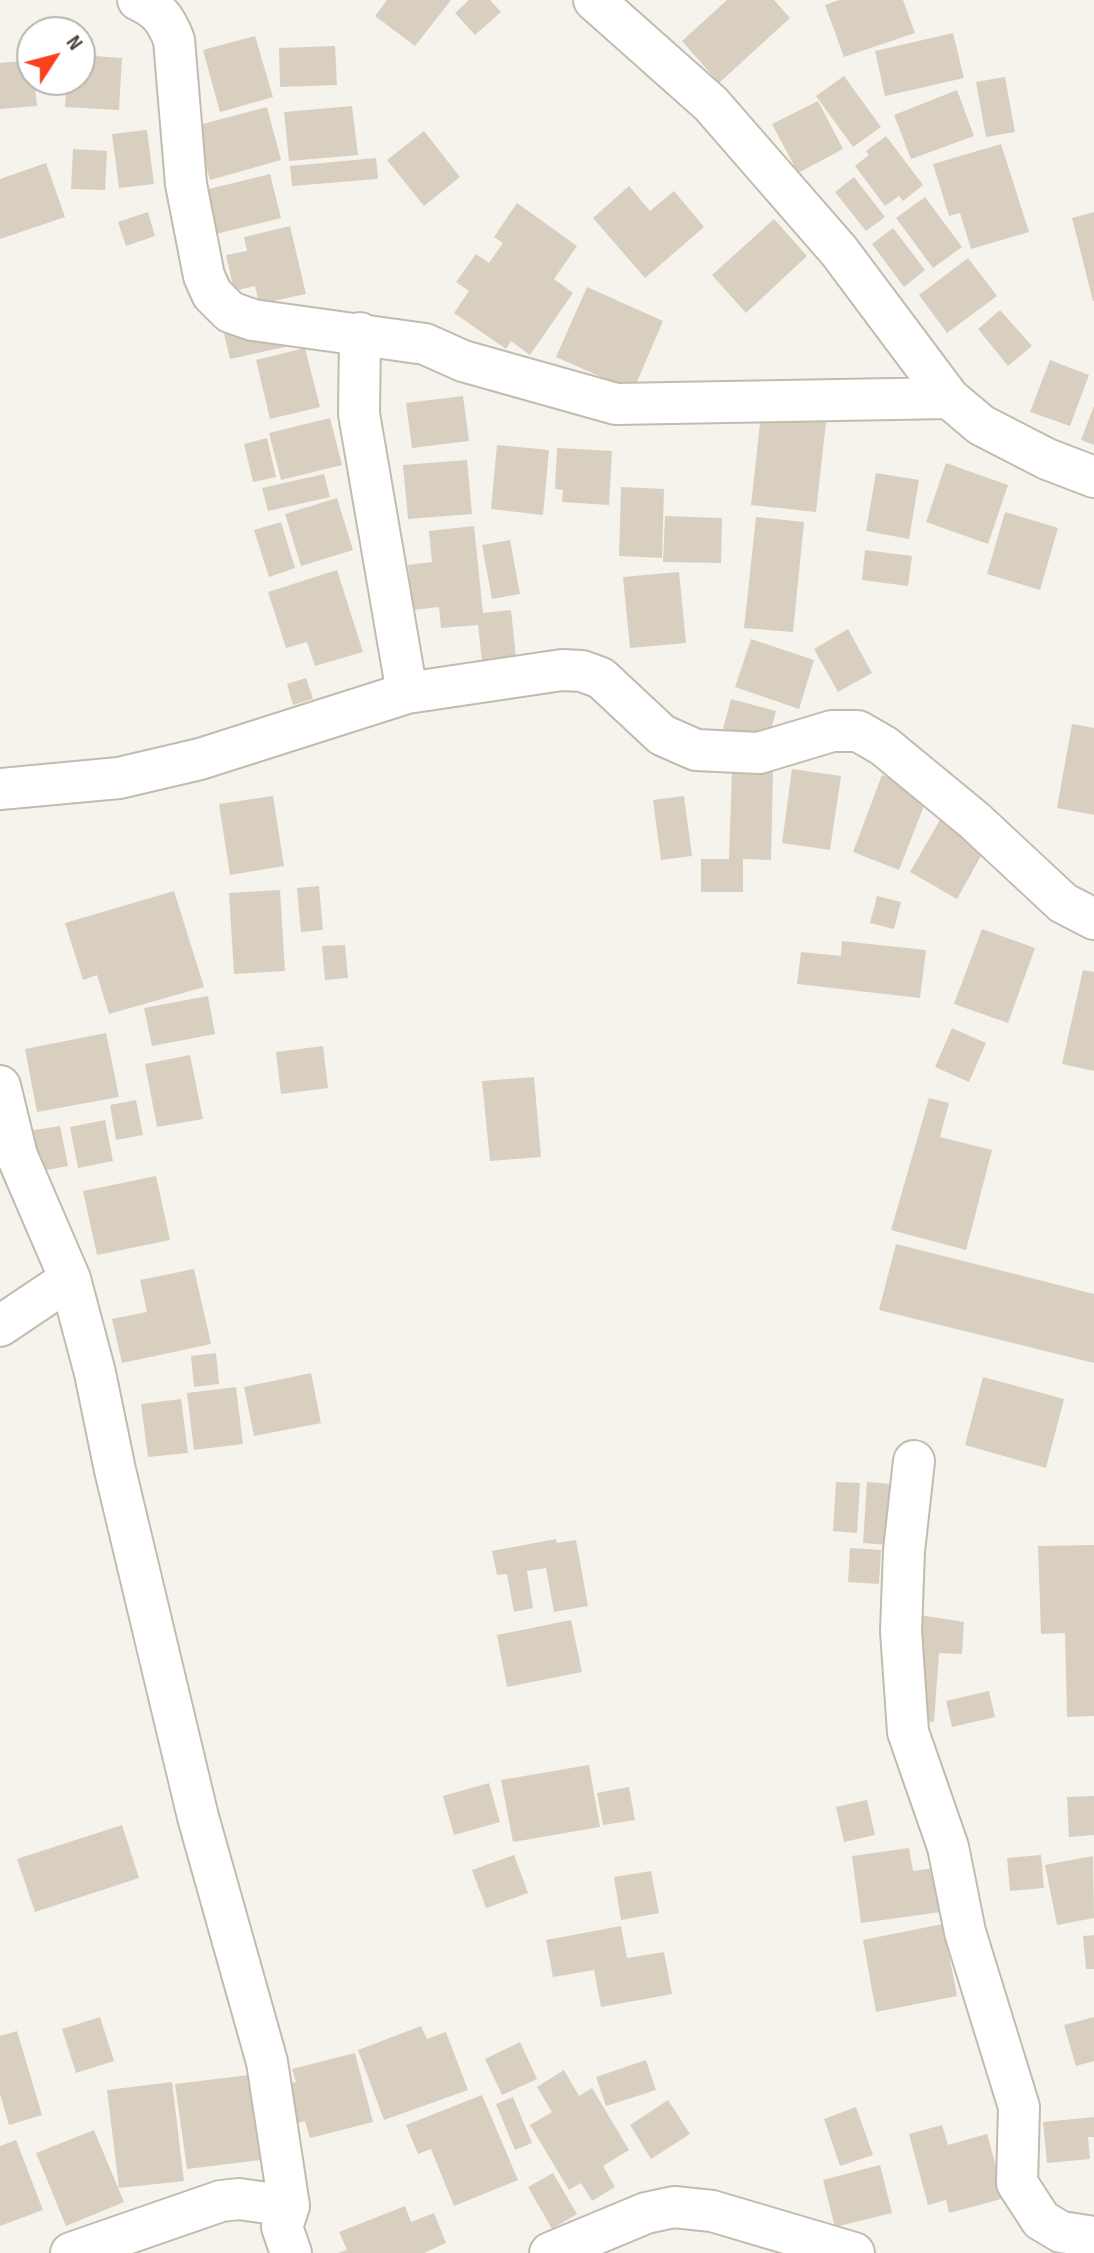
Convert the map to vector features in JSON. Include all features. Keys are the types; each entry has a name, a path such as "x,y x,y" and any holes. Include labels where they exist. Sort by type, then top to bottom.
{"street":[{"path":"138,0 155,8 168,23 174,40 186,184 204,276 212,294 230,312 253,320 425,344 463,361 616,404 949,398"},
{"path":"594,0 711,104 839,251 949,398 981,425 1047,459 1094,477"},
{"path":"360,333 359,414 407,693"},
{"path":"0,789 119,778 173,765 407,693 562,670 582,671 601,678 662,735 696,750 759,753 832,731 858,731 884,746 975,821 1063,903 1094,919"},
{"path":"0,1086 17,1156 70,1279 198,1817 267,2062 289,2206 282,2227 291,2253"},
{"path":"0,1326 70,1279"},
{"path":"914,1461 904,1551 901,1631 908,1732 948,1847 965,1932 1019,2107 1017,2183 1041,2220 1061,2232 1087,2240"},
{"path":"71,2253 221,2201 239,2199 289,2206"},
{"path":"550,2253 646,2213 674,2207 712,2211 854,2253"}],"building":[{"path":"387,0 451,0 415,46 375,16"},
{"path":"469,0 490,0 501,12 475,35 455,13"},
{"path":"727,0 774,0 790,18 719,83 682,41"},
{"path":"839,0 903,0 915,33 844,57 825,5"},
{"path":"953,33 964,78 885,96 875,51"},
{"path":"255,36 273,97 220,112 203,50"},
{"path":"335,46 337,85 280,87 279,48"},
{"path":"96,56 122,58 119,110 65,107 66,96 96,96"},
{"path":"16,62 16,96 36,96 37,106 0,109 0,63"},
{"path":"844,76 881,127 853,147 816,96"},
{"path":"1005,77 1015,132 986,137 976,82"},
{"path":"957,90 974,136 911,159 894,115"},
{"path":"818,101 843,149 798,173 772,124"},
{"path":"352,106 358,155 289,161 284,112"},
{"path":"267,107 281,160 210,180 195,126"},
{"path":"147,130 154,184 119,188 112,134"},
{"path":"424,131 460,177 424,206 387,160"},
{"path":"886,136 923,185 903,201 899,196 885,206 855,166 869,155 866,151"},
{"path":"1001,144 1029,232 971,249 960,213 949,216 933,164"},
{"path":"73,149 107,151 105,190 71,189"},
{"path":"376,158 378,179 292,186 290,166"},
{"path":"46,163 65,217 0,239 0,179"},
{"path":"270,174 281,218 216,234 205,190"},
{"path":"854,177 885,217 866,231 835,192"},
{"path":"629,186 650,211 674,191 704,227 645,278 593,218"},
{"path":"925,197 962,247 933,268 896,218"},
{"path":"517,203 577,246 554,279 573,293 530,355 511,341 506,349 454,313 469,291 456,282 476,254 489,263 503,243 494,237"},
{"path":"148,212 155,236 126,246 118,222"},
{"path":"1094,212 1094,301 1093,301 1072,218"},
{"path":"774,219 807,256 746,313 712,275"},
{"path":"290,226 306,294 259,304 255,286 234,291 226,255 247,251 244,237"},
{"path":"893,228 925,270 904,287 872,244"},
{"path":"968,258 997,296 947,333 919,295"},
{"path":"587,287 663,321 633,391 556,357"},
{"path":"1000,310 1032,346 1008,366 978,329"},
{"path":"281,325 285,347 230,359 223,329"},
{"path":"305,348 320,407 270,419 256,360"},
{"path":"1050,360 1089,375 1070,426 1030,412"},
{"path":"463,396 469,441 412,448 406,403"},
{"path":"1094,406 1094,445 1081,440"},
{"path":"761,414 826,422 816,512 751,505"},
{"path":"330,418 342,465 281,480 269,433"},
{"path":"267,438 276,477 253,482 244,444"},
{"path":"497,445 549,450 543,515 491,509"},
{"path":"557,448 612,451 609,505 562,502 563,490 555,489"},
{"path":"467,460 472,514 408,519 403,465"},
{"path":"946,463 1008,485 988,544 926,522"},
{"path":"876,473 919,480 909,539 866,531"},
{"path":"324,474 330,497 268,511 262,488"},
{"path":"621,487 664,489 662,558 619,556"},
{"path":"337,498 353,550 301,566 285,514"},
{"path":"1005,512 1058,528 1040,590 987,574"},
{"path":"665,516 722,518 721,563 663,562"},
{"path":"756,517 804,522 793,632 744,628"},
{"path":"281,522 295,568 269,577 254,530"},
{"path":"474,526 483,613 511,610 516,658 482,661 478,625 441,628 439,607 413,610 408,565 432,562 429,531"},
{"path":"510,540 520,594 492,599 482,545"},
{"path":"865,550 912,556 908,586 862,580"},
{"path":"337,570 363,652 315,666 307,642 286,648 268,592"},
{"path":"679,572 686,643 630,648 623,577"},
{"path":"848,629 872,673 838,692 814,649"},
{"path":"751,639 814,660 799,709 735,687"},
{"path":"306,678 313,699 293,705 287,684"},
{"path":"731,699 776,711 768,741 723,729"},
{"path":"1072,724 1094,728 1094,815 1057,808"},
{"path":"732,769 773,771 771,860 743,859 743,892 701,892 701,859 729,859"},
{"path":"792,769 841,776 830,850 782,843"},
{"path":"882,775 929,793 899,870 853,852"},
{"path":"273,796 284,866 230,875 219,804"},
{"path":"684,796 692,856 661,860 653,800"},
{"path":"941,818 987,845 957,899 910,872"},
{"path":"319,886 323,930 301,932 297,888"},
{"path":"280,890 285,971 234,974 229,893"},
{"path":"174,891 204,987 109,1014 97,975 83,980 65,923"},
{"path":"877,896 901,902 894,929 870,923"},
{"path":"982,929 1035,948 1008,1023 954,1004"},
{"path":"842,941 926,950 920,998 797,984 801,952 841,956"},
{"path":"345,945 348,978 325,980 322,946"},
{"path":"1083,970 1094,972 1094,1071 1062,1064"},
{"path":"208,996 215,1034 152,1046 144,1008"},
{"path":"952,1028 986,1043 969,1082 935,1067"},
{"path":"106,1033 119,1097 37,1112 25,1049"},
{"path":"323,1046 328,1088 281,1094 276,1052"},
{"path":"190,1055 203,1119 157,1127 145,1064"},
{"path":"534,1077 541,1157 490,1161 482,1081"},
{"path":"929,1098 949,1103 940,1137 992,1150 966,1250 891,1230"},
{"path":"136,1100 143,1135 116,1140 110,1105"},
{"path":"105,1120 113,1161 78,1168 70,1127"},
{"path":"60,1126 68,1166 36,1172 28,1131"},
{"path":"156,1176 170,1240 97,1255 83,1191"},
{"path":"896,1244 1094,1294 1094,1363 879,1310"},
{"path":"194,1269 211,1344 122,1363 112,1319 147,1312 140,1280"},
{"path":"216,1353 219,1384 194,1387 191,1356"},
{"path":"311,1373 321,1423 254,1436 244,1387"},
{"path":"983,1377 1064,1399 1046,1468 965,1445"},
{"path":"236,1387 243,1444 194,1450 187,1393"},
{"path":"181,1399 188,1453 148,1457 141,1404"},
{"path":"836,1482 860,1483 857,1533 833,1531"},
{"path":"867,1482 905,1485 901,1546 863,1543"},
{"path":"556,1539 557,1543 576,1540 588,1606 554,1612 546,1568 527,1571 533,1608 514,1612 507,1574 497,1575 492,1551"},
{"path":"1094,1545 1094,1716 1067,1717 1065,1633 1041,1634 1038,1546"},
{"path":"850,1548 881,1550 879,1584 848,1582"},
{"path":"920,1615 964,1622 962,1654 939,1653 934,1722 913,1720"},
{"path":"571,1620 582,1672 507,1687 497,1635"},
{"path":"989,1691 995,1717 952,1727 946,1701"},
{"path":"589,1765 600,1827 513,1842 501,1780"},
{"path":"489,1783 500,1822 454,1835 443,1796"},
{"path":"629,1787 635,1820 603,1825 597,1793"},
{"path":"1094,1796 1094,1835 1069,1837 1067,1797"},
{"path":"867,1800 875,1835 844,1842 836,1807"},
{"path":"122,1825 139,1878 35,1912 17,1859"},
{"path":"909,1848 913,1871 934,1868 941,1912 861,1923 852,1856"},
{"path":"514,1855 528,1893 486,1908 472,1870"},
{"path":"1041,1855 1044,1888 1010,1891 1007,1858"},
{"path":"1093,1856 1094,1918 1057,1925 1045,1865"},
{"path":"651,1871 659,1913 621,1920 614,1877"},
{"path":"943,1924 957,1996 876,2012 863,1940"},
{"path":"621,1926 627,1958 664,1952 672,1994 601,2007 594,1970 553,1977 546,1940"},
{"path":"1094,1935 1094,1969 1086,1969 1083,1936"},
{"path":"100,2017 114,2061 76,2073 62,2029"},
{"path":"1094,2017 1094,2061 1076,2066 1064,2025"},
{"path":"421,2026 427,2039 446,2032 468,2090 384,2120 358,2050"},
{"path":"17,2031 42,2115 9,2125 0,2094 0,2036"},
{"path":"520,2042 537,2079 502,2095 485,2059"},
{"path":"355,2053 373,2122 310,2138 305,2121 287,2126 277,2087 296,2082 292,2069"},
{"path":"646,2060 656,2090 606,2106 596,2077"},
{"path":"564,2070 579,2096 592,2088 629,2150 603,2166 615,2187 592,2201 581,2183 569,2190 530,2125 552,2112 537,2087"},
{"path":"249,2075 261,2160 187,2169 175,2084"},
{"path":"172,2082 184,2181 119,2188 107,2090"},
{"path":"482,2095 518,2180 454,2206 431,2149 418,2154 406,2125"},
{"path":"513,2097 532,2143 515,2150 496,2104"},
{"path":"668,2100 690,2134 651,2159 630,2125"},
{"path":"856,2107 873,2155 840,2166 824,2119"},
{"path":"1094,2117 1094,2137 1088,2137 1090,2159 1047,2163 1043,2122"},
{"path":"942,2125 948,2145 987,2134 1005,2198 949,2213 946,2200 928,2205 909,2134"},
{"path":"94,2130 124,2202 66,2226 36,2153"},
{"path":"16,2140 43,2210 0,2226 0,2146"},
{"path":"880,2165 892,2213 835,2227 823,2180"},
{"path":"553,2173 577,2214 552,2229 528,2187"},
{"path":"405,2206 411,2222 434,2213 446,2243 424,2253 338,2253 347,2250 339,2232"}]}
